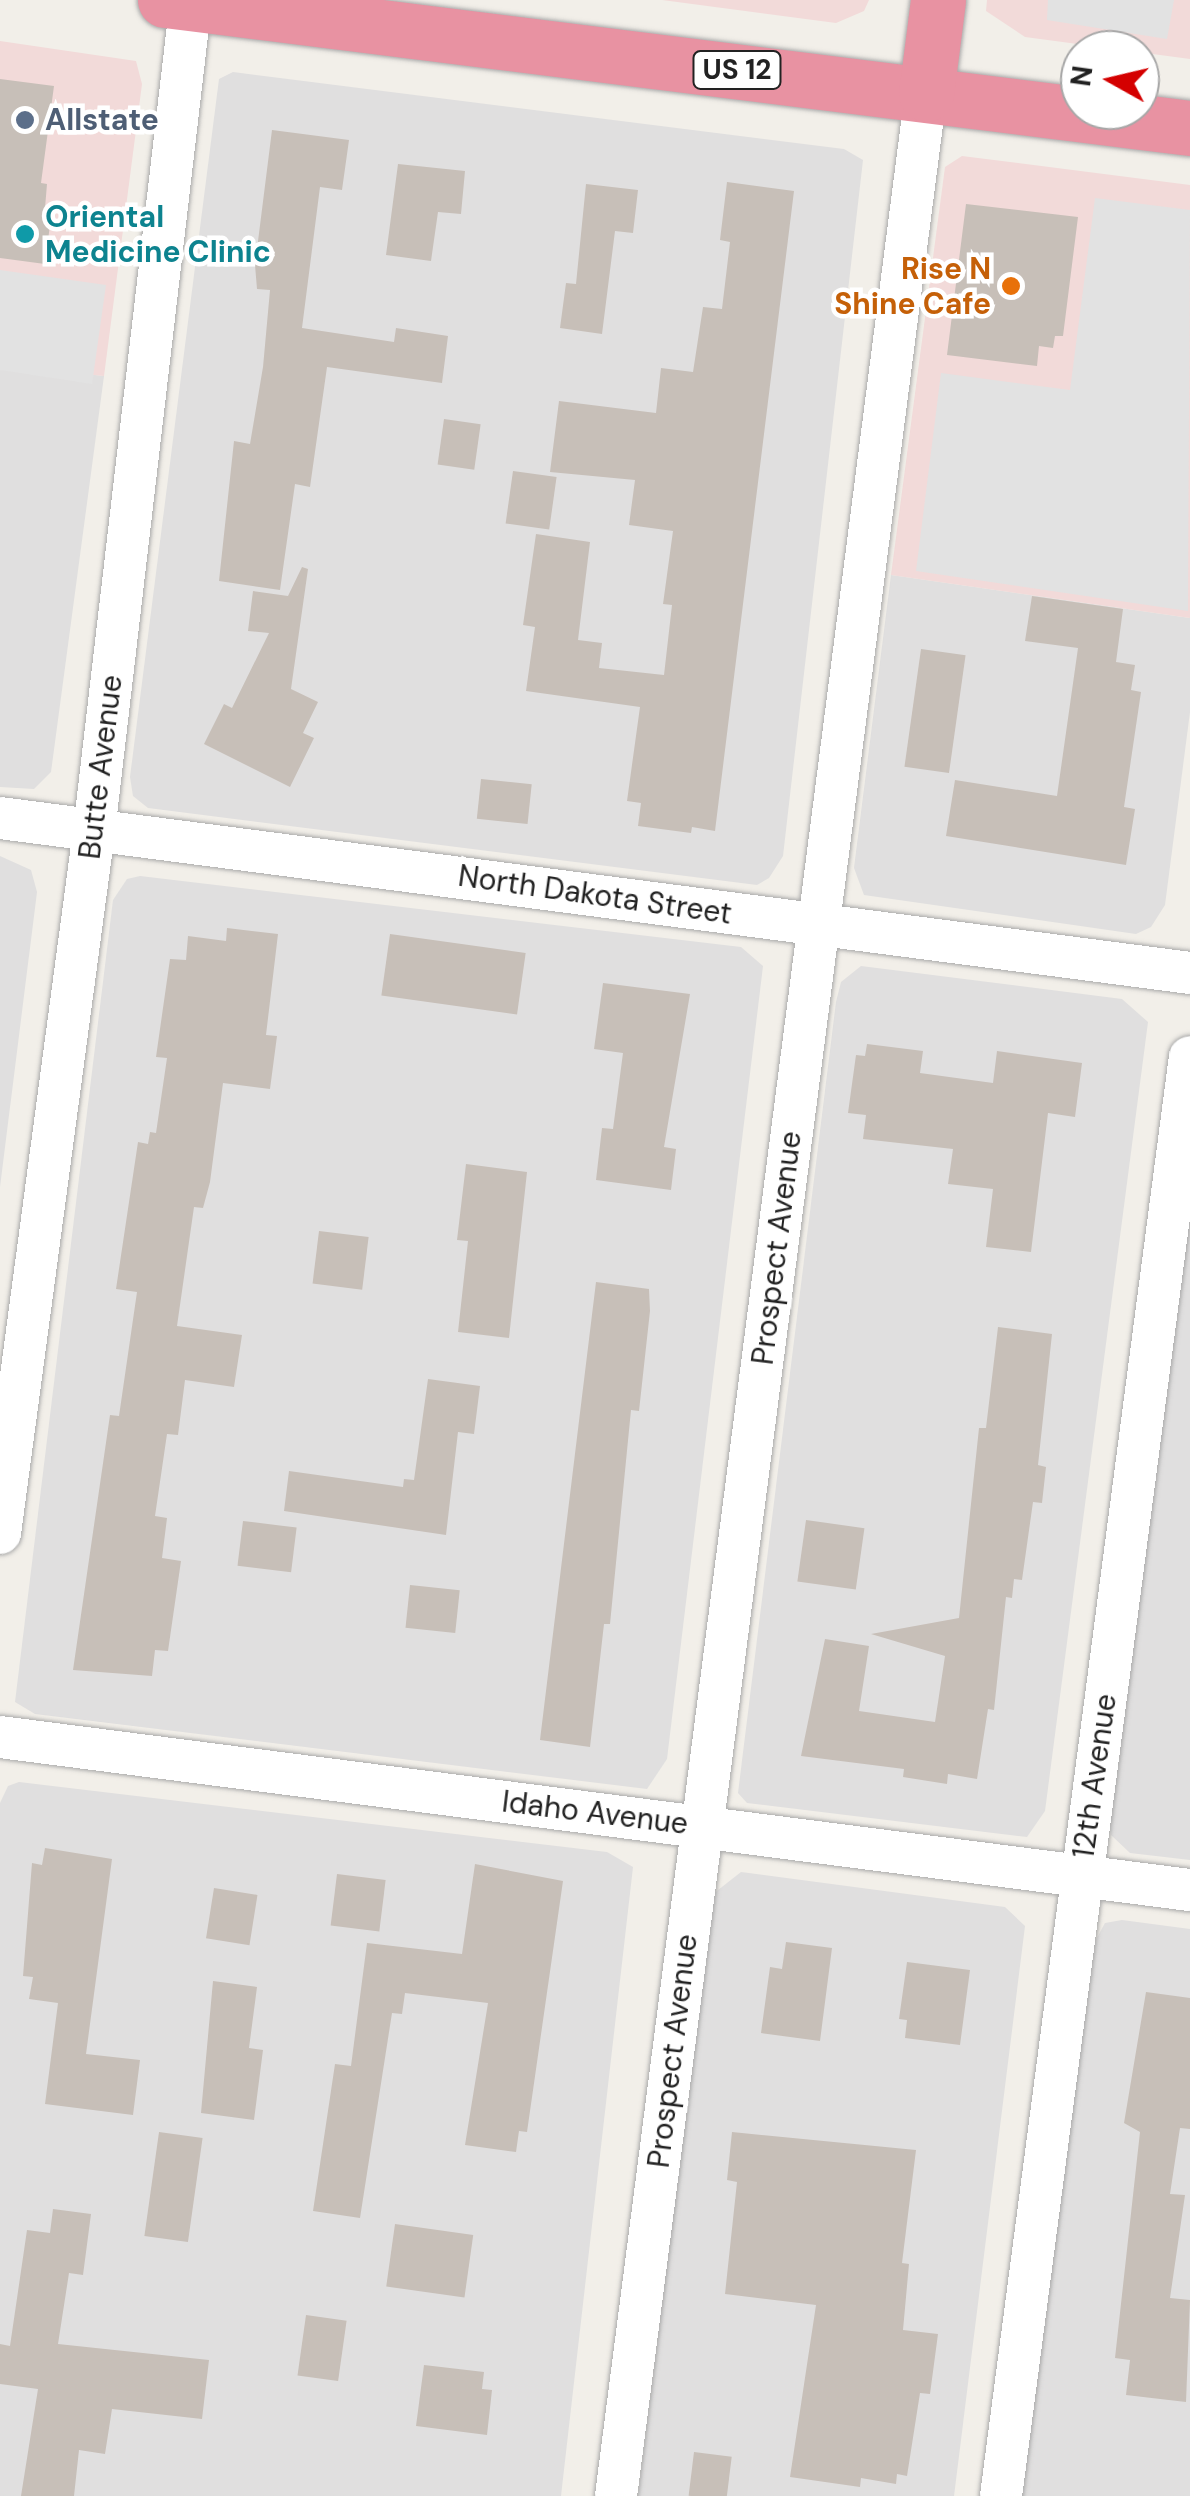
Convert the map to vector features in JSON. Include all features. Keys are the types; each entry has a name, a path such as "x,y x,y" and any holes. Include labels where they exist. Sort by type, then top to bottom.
{"highway":[{"name":"Prospect Avenue","path":"926,94 938,0"},
{"name":"US 12","path":"182,1 926,94"},
{"path":"926,94 1190,128"}],"street":[{"name":"Butte Avenue","path":"0,1533 94,830 182,1"},
{"name":"Prospect Avenue","path":"616,2496 926,94"},
{"name":"North Dakota Street","path":"0,818 1190,973"},
{"name":"12th Avenue","path":"1001,2496 1190,1057"},
{"name":"Idaho Avenue","path":"0,1737 1190,1890"}],"shaded area":[{"path":"662,0 869,0 864,11 836,23"},
{"path":"987,0 1190,0 1190,59 1160,55 1160,30 1060,30 1060,42 1025,37 986,11"},
{"path":"1048,0 1174,0 1167,39 1160,38 1160,30 1110,30 1047,20"},
{"path":"0,41 136,61 142,84 104,376 0,365"},
{"path":"233,72 844,149 863,160 783,856 769,878 757,885 148,808 133,796 130,777 219,79"},
{"path":"962,156 1190,185 1190,618 891,575 945,167"},
{"path":"1095,198 1190,210 1188,611 916,571 941,373 1070,390"},
{"path":"0,270 106,285 92,384 0,370"},
{"path":"0,364 104,376 51,772 34,789 0,787"},
{"path":"891,575 1190,618 1190,712 1165,905 1151,927 1136,934 864,895 854,868"},
{"path":"0,856 31,870 37,892 0,1187"},
{"path":"140,876 741,947 763,966 667,1759 647,1789 35,1714 15,1702 113,900 127,879"},
{"path":"861,966 1122,999 1148,1022 1045,1811 1027,1837 747,1803 738,1793 836,1002 841,982"},
{"path":"1190,1209 1190,1860 1130,1853 1111,1835 1108,1818"},
{"path":"19,1782 607,1852 633,1867 561,2496 0,2496 0,1803 8,1786"},
{"path":"741,1872 1005,1907 1025,1926 954,2496 638,2496 713,1894"},
{"path":"1122,1920 1190,1929 1190,2496 1020,2496 1091,1949 1105,1923"}],"building":[{"path":"0,79 54,86 41,183 47,184 45,208 52,209 45,264 0,258"},
{"path":"272,130 349,140 342,190 320,187 302,328 394,342 396,328 448,336 442,383 327,367 310,487 295,484 280,590 219,581 234,441 250,444 263,367 270,290 257,289 255,265"},
{"path":"398,164 465,171 461,214 438,212 431,261 386,255"},
{"path":"727,182 794,191 715,831 692,827 691,833 638,826 641,803 627,801 640,707 526,691 535,627 523,625 536,534 590,542 578,640 602,643 599,668 664,675 672,605 663,604 673,531 629,525 635,480 550,472 559,401 656,413 661,368 693,372 703,307 722,309 730,242 720,240"},
{"path":"586,184 638,190 633,233 615,231 602,334 560,328 566,283 576,284"},
{"path":"966,204 1078,217 1063,336 1055,336 1053,348 1039,346 1037,366 947,355"},
{"path":"444,419 481,424 474,470 438,465"},
{"path":"513,471 557,477 549,530 506,523"},
{"path":"302,567 308,569 291,689 318,702 303,733 314,738 290,787 204,744 224,704 232,708 269,633 248,631 253,591 288,596"},
{"path":"1032,596 1123,609 1116,662 1135,665 1131,690 1141,692 1124,807 1135,809 1126,865 946,836 955,780 1057,796 1078,648 1025,641"},
{"path":"921,649 966,655 949,773 904,767"},
{"path":"481,779 532,784 528,824 477,819"},
{"path":"227,928 278,934 266,1035 277,1036 270,1089 223,1083 210,1182 203,1208 194,1207 177,1326 242,1335 234,1387 185,1380 178,1435 167,1434 155,1516 167,1518 162,1558 181,1561 168,1651 155,1650 152,1676 73,1670 110,1415 119,1416 137,1292 116,1289 138,1142 148,1144 150,1132 156,1133 167,1058 156,1057 170,959 186,960 188,936 226,941"},
{"path":"390,934 526,953 517,1014 381,995"},
{"path":"603,983 690,994 664,1147 676,1149 671,1190 596,1180 602,1128 613,1129 623,1053 594,1049"},
{"path":"867,1044 923,1051 920,1073 993,1083 997,1051 1082,1063 1075,1117 1048,1113 1031,1252 986,1247 993,1189 948,1184 953,1149 863,1139 866,1115 848,1113 856,1055 865,1056"},
{"path":"466,1164 527,1172 509,1338 458,1332 468,1241 457,1240"},
{"path":"319,1231 369,1237 362,1290 313,1284"},
{"path":"596,1282 649,1289 650,1311 639,1411 631,1410 610,1624 604,1624 590,1747 540,1740"},
{"path":"998,1327 1052,1334 1038,1465 1046,1467 1042,1503 1033,1502 1022,1580 1014,1579 1012,1598 1006,1597 994,1710 988,1709 977,1779 948,1774 947,1784 903,1777 904,1769 801,1756 825,1639 869,1646 859,1711 935,1722 945,1656 871,1634 959,1618 979,1428 986,1428"},
{"path":"428,1379 480,1386 474,1434 458,1432 446,1535 284,1511 289,1471 403,1487 404,1479 414,1480"},
{"path":"806,1520 864,1528 856,1590 797,1581"},
{"path":"243,1521 297,1528 291,1572 238,1566"},
{"path":"410,1585 460,1590 455,1633 406,1628"},
{"path":"45,1848 112,1859 86,2054 140,2060 133,2115 45,2104 58,2003 29,1999 33,1977 23,1976 32,1863 42,1865"},
{"path":"475,1864 563,1881 527,2132 519,2131 516,2152 465,2145 488,2003 405,1993 402,2014 392,2013 360,2218 313,2211 335,2064 351,2066 367,1943 462,1954"},
{"path":"337,1874 386,1880 379,1932 331,1926"},
{"path":"214,1888 257,1895 249,1945 206,1938"},
{"path":"786,1942 832,1948 820,2041 761,2033 770,1967 782,1969"},
{"path":"907,1962 970,1970 960,2045 905,2038 907,2020 899,2019"},
{"path":"213,1981 257,1987 249,2048 263,2050 254,2120 201,2113"},
{"path":"1146,1992 1190,1998 1190,2129 1180,2128 1170,2194 1185,2195 1170,2298 1190,2300 1186,2402 1126,2395 1130,2360 1115,2358 1140,2132 1124,2123"},
{"path":"159,2132 203,2138 188,2242 144,2236"},
{"path":"732,2132 916,2150 902,2263 909,2264 903,2330 938,2334 930,2394 920,2393 907,2476 897,2474 896,2484 861,2478 860,2487 790,2477 816,2305 725,2294 737,2182 727,2180"},
{"path":"53,2209 91,2214 83,2275 69,2273 58,2344 209,2360 202,2419 112,2409 105,2454 79,2450 74,2496 21,2496 38,2389 0,2384 0,2344 10,2346 27,2230 50,2233"},
{"path":"395,2224 473,2235 464,2297 386,2286"},
{"path":"306,2315 347,2321 338,2381 298,2375"},
{"path":"424,2365 484,2372 482,2389 492,2390 487,2435 416,2426"},
{"path":"694,2452 732,2457 727,2496 689,2496"}],"place":[{"name":"Allstate","path":"25,120"},
{"name":"Oriental Medicine Clinic","path":"25,234"},
{"name":"Rise N Shine Cafe","path":"1011,286"}]}
